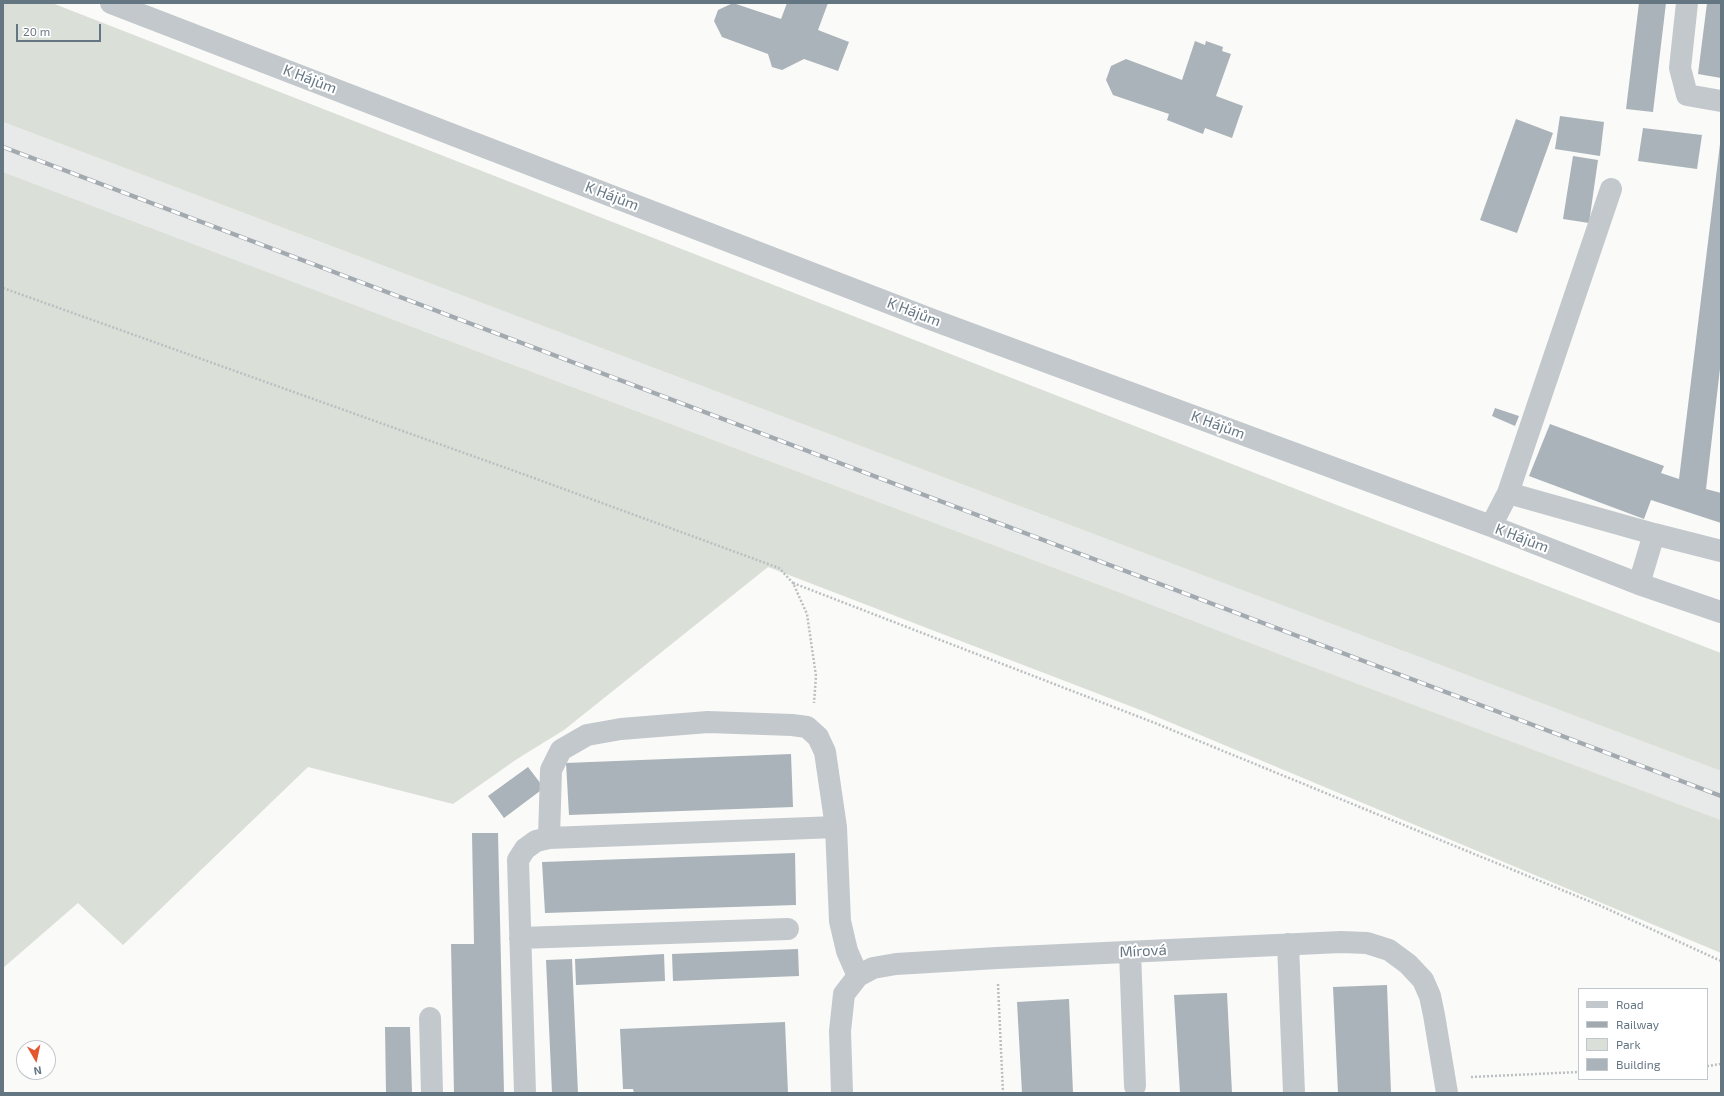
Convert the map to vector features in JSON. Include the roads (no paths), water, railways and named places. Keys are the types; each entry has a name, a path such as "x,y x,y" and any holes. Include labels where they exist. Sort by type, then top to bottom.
{"street":[{"name":"K Hájům","path":"111,3 933,320 1491,526 1639,584 1721,612"},
{"path":"1686,3 1680,68 1687,95 1721,101"},
{"path":"1491,526 1508,493 1611,189"},
{"path":"1508,493 1654,534 1721,551"},
{"path":"1639,584 1654,534"},
{"path":"549,838 551,770 561,750 588,735 621,729 708,722 792,725 807,727 818,737 825,752 836,827 840,921 847,951 858,976"},
{"path":"525,1093 518,860 525,849 536,841 549,838 836,827"},
{"path":"520,938 788,929"},
{"name":"Mírová","path":"842,1093 840,1031 844,994 858,976 873,968 896,964 997,958 1288,944 1367,943 1389,950 1408,964 1423,980 1430,996 1446,1086"},
{"path":"1288,944 1294,1093"},
{"path":"1130,952 1135,1086"},
{"path":"430,1018 432,1093"}],"railway":[{"path":"3,147 1721,796"}]}
